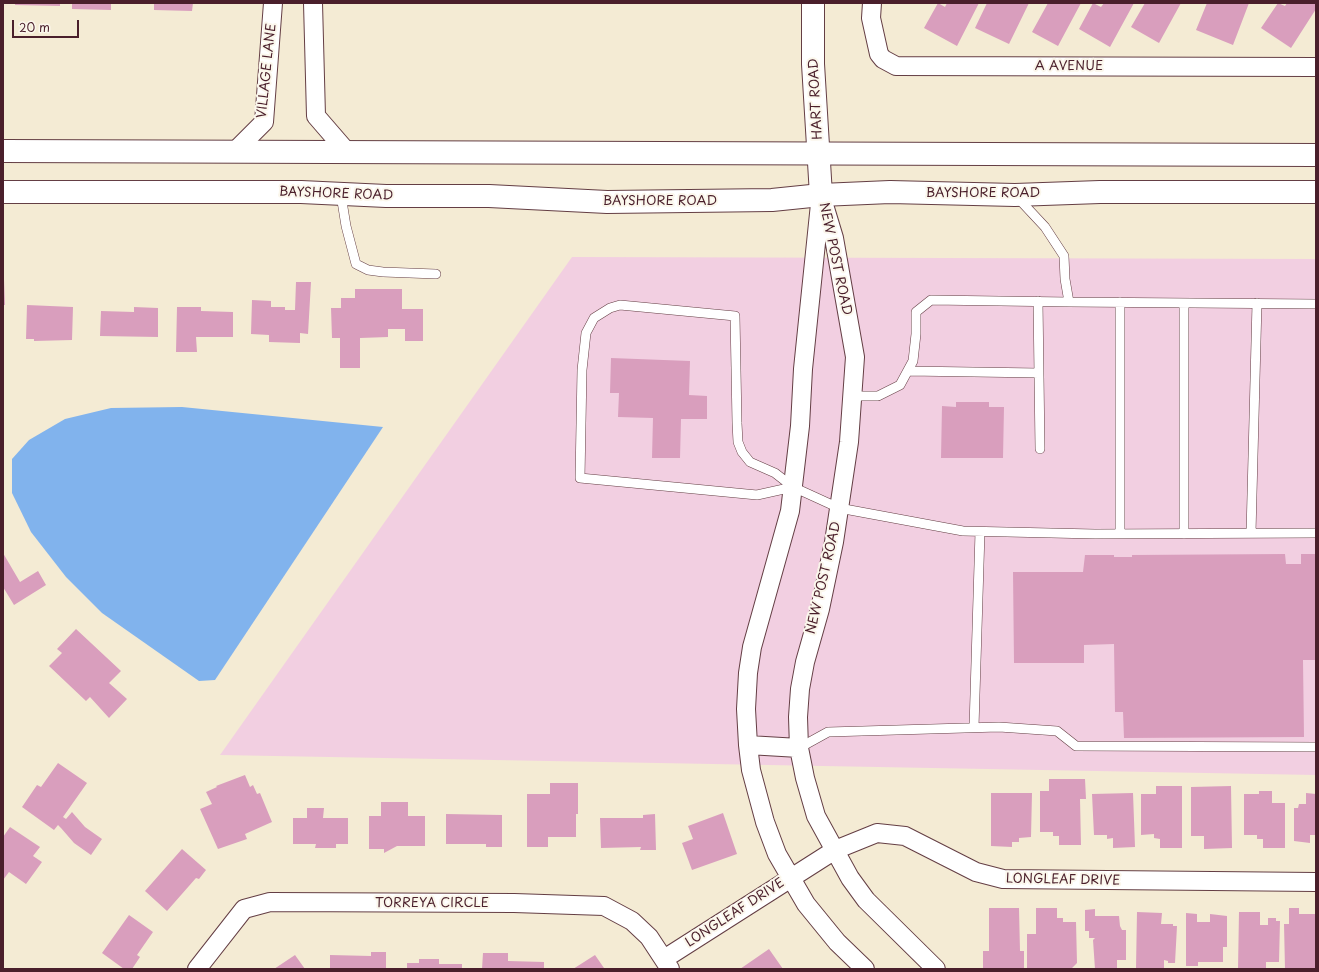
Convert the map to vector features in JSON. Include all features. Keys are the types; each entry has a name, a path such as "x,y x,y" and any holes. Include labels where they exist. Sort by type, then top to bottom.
{"main road":[{"name":"HART ROAD","path":"813,3 813,64 821,195"},
{"path":"3,151 1316,155"},
{"name":"BAYSHORE ROAD","path":"3,192 301,192 341,195 489,196 607,202 772,200 821,195 890,192 1015,195 1100,192 1316,192"}],"street":[{"name":"VILLAGE LANE","path":"234,152 264,122 273,3"},
{"path":"313,3 316,116 348,152"},
{"name":"A AVENUE","path":"872,3 872,18 879,54 890,64 896,66 1316,67"},
{"name":"NEW POST ROAD","path":"821,195 834,238 855,357 848,442 834,542 820,609 805,662 800,689 798,717 799,748 805,778 816,816 850,878 866,900 936,969"},
{"name":"NEW POST ROAD","path":"821,195 793,487 785,534 752,648 748,673 746,709 748,745 751,770 765,822 777,854 806,904 837,942 865,969"},
{"path":"748,745 799,748"},
{"name":"LONGLEAF DRIVE","path":"667,964 790,878 835,850 877,833 905,836 976,872 1003,879 1316,882"},
{"name":"TORREYA CIRCLE","path":"197,969 244,909 270,902 506,903 604,906 632,920 649,937 667,964"}],"lane":[{"path":"341,195 346,226 356,264 368,270 383,272 436,274"},
{"path":"1015,195 1045,227 1064,256 1064,279 1069,302"},
{"path":"852,396 878,396 900,385 912,361 916,334 916,312 931,300 1316,304"},
{"path":"1038,301 1040,450"},
{"path":"1120,302 1120,534"},
{"path":"1184,303 1184,534"},
{"path":"1251,533 1257,303"},
{"path":"793,487 758,495 580,478 582,370 586,333 594,318 610,308 620,305 735,316 738,442 742,452 750,462 775,473 793,487 839,508 963,531 980,532 1120,534 1316,533"},
{"path":"908,371 1039,373"},
{"path":"974,727 980,532"},
{"path":"799,748 828,732 974,727 999,727 1057,731 1076,746 1316,747"}],"shaded area":[{"path":"572,257 1316,259 1316,775 220,755"}],"water":[{"path":"182,407 383,427 215,680 199,681 102,613 66,577 31,532 12,493 12,459 29,440 65,419 111,408"}],"building":[{"path":"15,3 60,3 60,6 15,5"},
{"path":"72,3 111,3 111,10 72,9"},
{"path":"154,3 193,3 192,11 154,10"},
{"path":"938,3 945,7 947,3 979,3 957,46 924,28"},
{"path":"987,3 1029,3 1009,44 975,28"},
{"path":"1048,3 1081,3 1058,46 1032,32"},
{"path":"1093,3 1101,7 1104,3 1134,3 1110,47 1079,29"},
{"path":"1145,3 1181,3 1159,43 1131,27"},
{"path":"1207,3 1249,3 1233,45 1196,30"},
{"path":"1278,3 1285,6 1287,3 1316,3 1316,9 1291,48 1261,28"},
{"path":"4,279 5,305 3,305"},
{"path":"296,282 311,282 308,334 300,333 300,343 269,342 269,335 251,334 252,300 271,301 271,307 285,307 285,310 295,310"},
{"path":"355,289 402,289 402,309 423,309 423,341 405,341 405,329 388,329 388,337 360,338 360,368 340,368 340,338 332,338 331,308 341,308 341,298 355,298"},
{"path":"27,305 73,307 72,340 34,341 34,339 26,339"},
{"path":"134,307 158,308 158,337 100,336 101,311 134,312"},
{"path":"177,307 201,307 201,311 233,312 233,337 196,337 197,352 176,352"},
{"path":"611,358 690,361 689,395 707,396 707,419 681,419 680,458 652,458 653,418 618,417 619,393 610,393"},
{"path":"956,402 989,402 989,407 1004,407 1003,458 941,458 942,406 956,407"},
{"path":"3,553 20,582 38,571 46,585 14,605 3,587"},
{"path":"1285,554 1286,564 1301,564 1301,554 1316,554 1316,660 1303,660 1304,737 1124,738 1123,712 1115,712 1114,644 1084,645 1084,663 1014,663 1013,572 1083,572 1085,555 1114,555 1114,557 1132,557 1132,555"},
{"path":"76,629 121,671 109,683 127,699 109,718 90,697 86,701 49,666 62,653 57,649"},
{"path":"58,763 87,783 63,817 66,819 72,812 85,827 102,839 91,855 74,843 58,825 54,830 22,807 37,785 41,787"},
{"path":"245,775 250,787 253,785 257,794 260,793 272,822 245,834 247,839 218,849 200,809 212,804 206,792 217,787 216,786"},
{"path":"1049,779 1085,779 1086,799 1080,799 1081,845 1059,845 1059,836 1053,836 1053,832 1040,832 1040,791 1049,791"},
{"path":"550,783 578,783 576,837 548,837 548,847 527,847 527,794 550,794"},
{"path":"1156,786 1182,786 1182,848 1160,848 1160,839 1154,838 1154,834 1141,835 1141,794 1156,794"},
{"path":"1231,786 1232,848 1204,849 1204,836 1191,836 1191,787"},
{"path":"1259,791 1272,791 1272,803 1285,803 1285,848 1263,848 1263,839 1257,839 1257,835 1244,835 1244,794 1259,794"},
{"path":"991,793 1032,793 1031,837 1019,838 1019,842 1012,842 1012,847 991,846"},
{"path":"1133,793 1135,847 1113,848 1113,838 1107,839 1107,835 1094,835 1092,794"},
{"path":"1306,793 1316,794 1316,835 1310,835 1310,843 1294,841 1294,808 1298,808 1299,804 1306,804"},
{"path":"381,802 408,802 408,816 425,816 425,846 397,846 384,853 384,849 369,849 369,816 381,816"},
{"path":"307,808 324,808 323,818 348,818 348,844 336,844 336,848 315,848 316,844 293,844 293,818 307,818"},
{"path":"723,813 737,854 692,870 682,843 693,839 688,826"},
{"path":"446,814 502,815 502,847 486,847 486,844 446,844"},
{"path":"655,814 656,850 640,850 641,847 601,848 600,818 643,818 643,815"},
{"path":"10,827 40,847 33,856 42,862 26,884 9,872 3,880 3,837"},
{"path":"182,849 206,870 199,879 196,878 167,911 145,891"},
{"path":"989,908 1019,908 1020,951 1024,951 1024,969 983,969 983,951 989,951"},
{"path":"1036,908 1057,908 1057,918 1063,918 1063,922 1076,922 1077,963 1071,969 1027,969 1027,934 1036,934"},
{"path":"1289,908 1299,908 1299,914 1316,914 1316,969 1285,969 1284,924 1289,924"},
{"path":"1095,909 1095,916 1119,916 1122,930 1126,930 1126,960 1117,960 1117,968 1095,969 1093,940 1095,938 1089,938 1089,931 1085,931 1085,910"},
{"path":"1137,912 1162,913 1161,924 1173,924 1173,926 1177,926 1175,963 1168,963 1168,961 1164,960 1164,969 1136,968"},
{"path":"1239,912 1260,912 1260,925 1268,925 1268,918 1276,918 1276,921 1280,921 1279,962 1266,962 1266,969 1238,969"},
{"path":"1186,913 1197,914 1197,922 1210,922 1210,914 1227,916 1227,947 1223,947 1223,962 1198,962 1198,966 1186,966"},
{"path":"129,915 153,932 137,955 140,957 132,969 124,969 102,953"},
{"path":"769,949 783,969 740,969"},
{"path":"371,952 386,952 386,969 330,969 330,955 371,956"},
{"path":"483,953 508,953 508,961 544,962 544,969 482,969"},
{"path":"295,955 305,969 274,969"},
{"path":"595,955 604,968 573,969"},
{"path":"419,959 439,959 439,964 462,964 462,969 407,969 407,963 419,963"}]}
